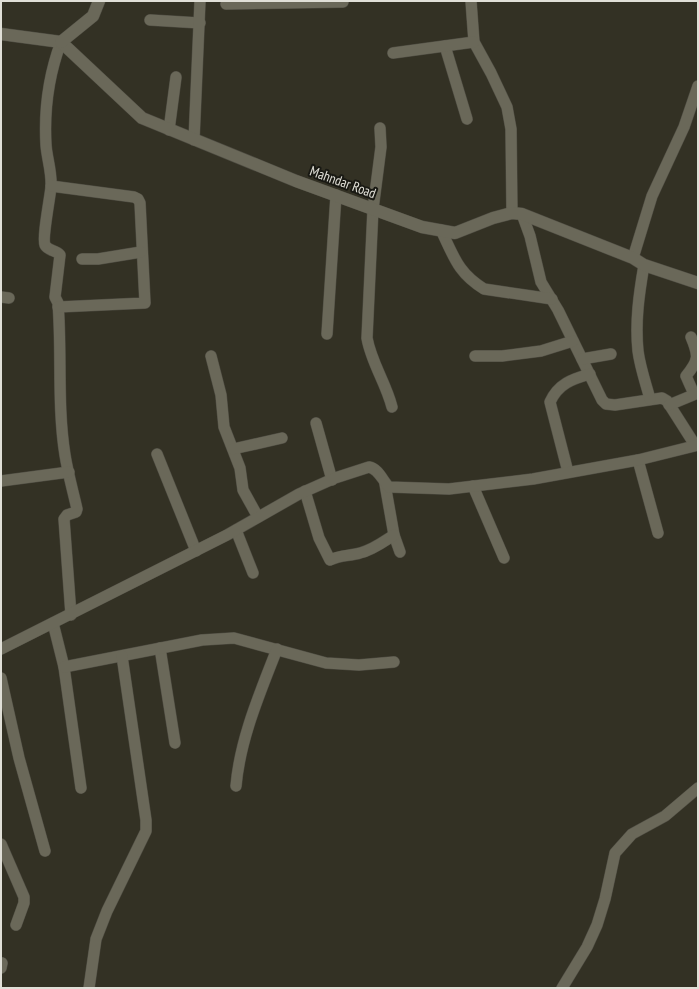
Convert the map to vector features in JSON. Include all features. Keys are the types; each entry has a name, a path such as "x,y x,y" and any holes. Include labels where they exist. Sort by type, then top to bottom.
{"street":[{"path":"71,615 64,519 67,515 76,512 77,509 65,455 61,408 61,346 56,297 60,255 58,252 45,246 44,240 51,186 51,168 46,146 46,117 54,59 61,42 93,16 99,1"},
{"path":"194,140 200,1"},
{"path":"385,484 395,489 449,489 533,479 638,460 697,445 669,405 662,398 614,405 606,404 602,400 574,341 552,299 541,282 530,236 517,214 511,128 507,107 474,42 471,1"},
{"path":"226,4 274,6 343,2"},
{"path":"150,20 200,23"},
{"path":"1,34 61,42"},
{"name":"Mahndar Road","path":"61,42 142,118 194,140 373,209 422,227 455,233 493,218 517,214"},
{"path":"393,53 474,42"},
{"path":"445,46 467,119"},
{"path":"169,130 176,77"},
{"path":"633,258 652,196 684,127 698,86"},
{"path":"380,128 381,147 373,209 367,338 371,353 386,386 392,407"},
{"path":"51,186 138,199 140,203 141,252 145,304 58,307"},
{"path":"327,334 336,195"},
{"path":"517,214 633,258 644,265 698,283"},
{"path":"441,230 462,273 484,289 552,299"},
{"path":"82,259 98,259 141,252"},
{"path":"644,265 639,295 637,329 638,352 650,399"},
{"path":"669,405 696,394 686,376 694,369 698,360 698,353 691,337"},
{"path":"475,356 502,356 541,351 574,341"},
{"path":"582,359 611,354"},
{"path":"211,356 221,395 224,427 240,468 243,490 258,517"},
{"path":"568,472 550,402 554,392 560,386 575,378 590,374"},
{"path":"316,423 332,480"},
{"path":"233,449 282,438"},
{"path":"157,454 196,551"},
{"path":"638,460 658,532"},
{"path":"1,649 196,551 305,491 332,480 369,468 373,468 377,471 385,484 394,535 400,552"},
{"path":"1,481 69,472"},
{"path":"473,486 504,558"},
{"path":"305,491 319,538 330,560 339,556 362,553 378,546 394,535"},
{"path":"236,530 253,573"},
{"path":"52,623 64,667 81,788"},
{"path":"64,667 202,640 234,638 326,663 359,665 394,662"},
{"path":"160,648 176,744"},
{"path":"236,786 243,747 261,689 277,649"},
{"path":"89,988 96,939 107,911 146,831 146,820 122,656"},
{"path":"1,678 19,758 45,850"},
{"path":"562,988 587,947 595,929 605,899 615,853 632,834 665,816 698,788"},
{"path":"1,844 24,897 24,903 16,925"}]}
